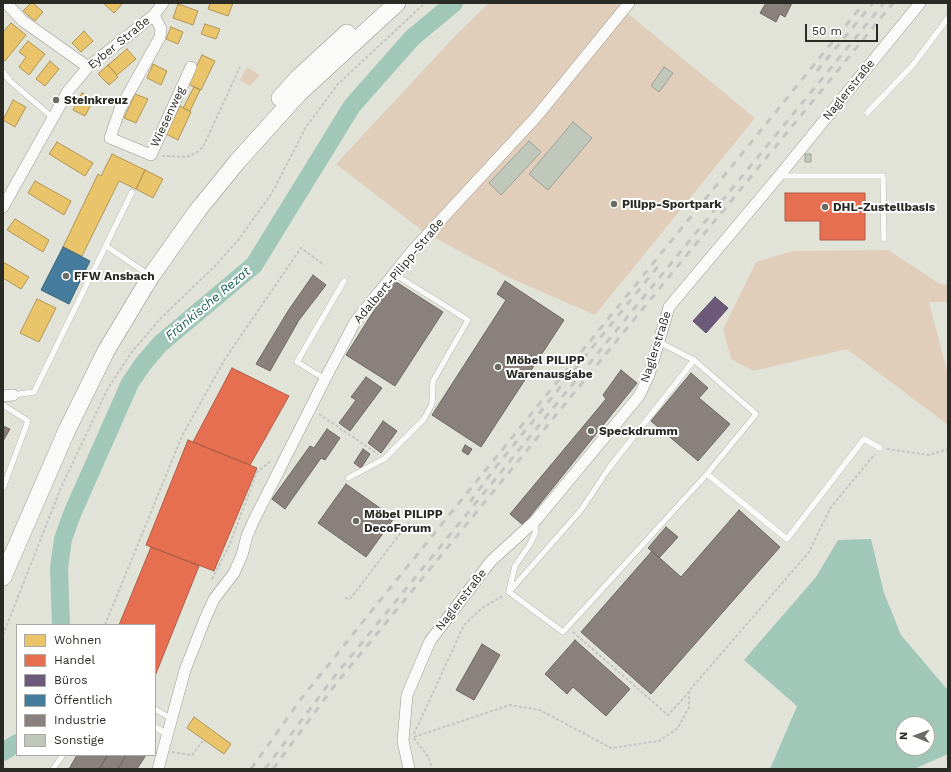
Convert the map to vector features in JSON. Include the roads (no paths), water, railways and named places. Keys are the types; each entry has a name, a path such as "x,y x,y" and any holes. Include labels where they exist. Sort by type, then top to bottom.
{"main road":[{"path":"3,577 67,430 106,351 147,273 189,203 228,156 298,78 380,3"},
{"path":"3,548 60,420 96,347 147,273 237,162 298,94 397,3"}],"street":[{"path":"6,3 23,21 88,67"},
{"name":"Eyber Straße","path":"3,206 68,91 88,67 154,15 163,3"},
{"name":"Adalbert-Pilipp-Straße","path":"158,769 186,670 205,619 214,599 234,573 254,520 355,322 414,250 537,116 629,3"},
{"name":"Naglerstraße","path":"409,769 407,694 430,641 491,561 536,520 639,396 650,375 669,307 779,176 920,3"},
{"name":"Wiesenweg","path":"154,15 161,29 160,37 120,109 110,138 151,155 191,67"}],"lane":[{"path":"867,113 912,66 948,18"},
{"path":"3,72 10,81 53,118"},
{"path":"779,176 883,176 884,239"},
{"path":"8,395 34,392 132,192"},
{"path":"106,246 147,273"},
{"path":"348,478 384,458 424,418 432,404 433,381 468,320 394,274"},
{"path":"325,379 297,362 344,281"},
{"path":"509,592 563,632 707,474 756,414 694,360 659,342"},
{"path":"509,592 581,510 608,468 694,360"},
{"path":"3,405 28,420 3,488"},
{"path":"707,474 788,539 864,439 880,448"},
{"path":"509,592 515,566 535,534 536,520"},
{"path":"156,710 172,719"},
{"path":"156,728 167,734"},
{"path":"53,769 62,756"}],"waterway":[{"name":"Fränkische Rezat","path":"61,624 59,568 63,539 72,514 130,383 143,364 160,344 254,265 352,106 412,38 454,3"},
{"name":"Fränkische Rezat","path":"3,752 16,744"}],"railway":[{"path":"251,769 301,699 864,3"},
{"path":"817,71 873,3"},
{"path":"265,769 334,677 884,3"},
{"path":"273,769 335,685 893,3"},
{"path":"470,502 495,468 659,265"}],"place":[{"name":"Steinkreuz","path":"56,100"},
{"name":"Pilipp-Sportpark","path":"614,204"},
{"name":"DHL-Zustellbasis","path":"825,207"},
{"name":"FFW Ansbach","path":"66,276"},
{"name":"Möbel PILIPP Warenausgabe","path":"498,367"},
{"name":"Speckdrumm","path":"591,431"},
{"name":"Möbel PILIPP DecoForum","path":"356,521"}]}
